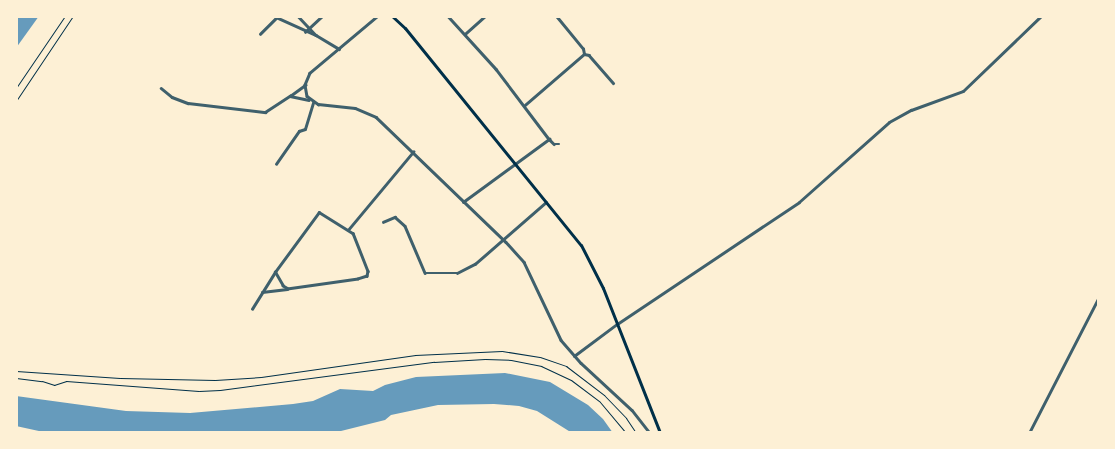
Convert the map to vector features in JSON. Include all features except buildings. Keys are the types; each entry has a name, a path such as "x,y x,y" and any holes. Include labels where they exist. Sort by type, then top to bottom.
{"main road":[{"path":"383,16 391,16 405,28 547,201 569,229 593,265 660,433"}],"street":[{"path":"298,16 316,35 339,49"},
{"path":"305,32 324,16"},
{"path":"160,88 172,97 188,103 265,112 305,85 315,69 378,16"},
{"path":"448,16 525,106 549,139 554,144 559,144"},
{"path":"465,34 485,16"},
{"path":"556,16 583,49 584,54"},
{"path":"574,356 618,324 799,202 889,122 911,110 963,91 1041,16"},
{"path":"260,34 278,17 305,32 316,35"},
{"path":"525,106 584,54"},
{"path":"584,54 589,55 613,83"},
{"path":"305,85 305,92 312,101"},
{"path":"290,96 354,108 372,115 413,152 524,262 554,330 574,356 632,410 650,433"},
{"path":"276,164 299,131 305,129 312,101"},
{"path":"463,202 549,139"},
{"path":"348,230 413,152"},
{"path":"383,222 395,217 405,226 424,270 429,274 457,273 470,268 547,201"},
{"path":"252,309 262,292 275,272 319,212 353,233 368,271 367,276 358,279 262,292"},
{"path":"275,272 283,286 288,288"},
{"path":"1029,433 1099,296"}],"path":[{"path":"16,88 65,16"},
{"path":"16,101 72,16"},
{"path":"16,371 120,378 215,380 261,377 415,354 502,351 540,357 566,366 604,395 626,418 636,433"},
{"path":"16,378 42,381 54,385 66,381 199,391 220,390 434,362 485,359 511,360 541,366 571,380 600,402 626,433"}],"water":[{"path":"16,16 39,16 16,48"},
{"path":"505,373 550,382 588,405 603,419 613,433 572,433 537,411 519,406 494,404 438,405 391,415 385,420 333,433 48,433 16,426 16,396 126,411 190,413 313,401 340,389 373,391 385,385 416,377"}]}
